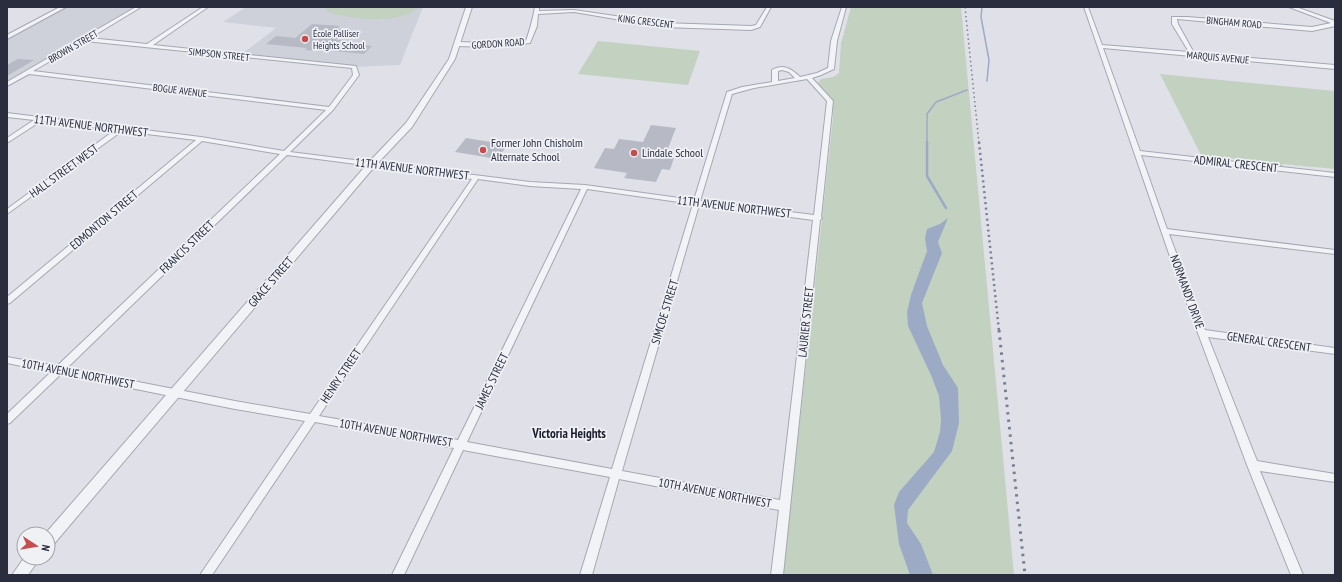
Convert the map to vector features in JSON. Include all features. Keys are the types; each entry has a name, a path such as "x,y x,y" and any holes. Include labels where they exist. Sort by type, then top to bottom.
{"street":[{"path":"7,37 64,7"},
{"name":"BROWN STREET","path":"7,84 139,7"},
{"path":"148,46 206,7"},
{"name":"GRACE STREET","path":"56,532 372,164 409,125 452,59 469,7"},
{"name":"GORDON ROAD","path":"457,44 490,45 528,42 534,26 537,7"},
{"name":"KING CRESCENT","path":"535,13 574,11 663,25 751,28 758,26 769,7"},
{"name":"SIMCOE STREET","path":"586,575 698,202 729,93 742,88 819,75 831,69 834,41 844,7"},
{"name":"NORMANDY DRIVE","path":"1086,7 1164,231 1252,465 1297,575"},
{"path":"1291,7 1335,24"},
{"name":"BINGHAM ROAD","path":"1193,55 1174,24 1174,18 1195,18 1312,29 1335,24"},
{"name":"SIMPSON STREET","path":"84,39 354,67"},
{"name":"MARQUIS AVENUE","path":"1100,46 1335,67"},
{"name":"FRANCIS STREET","path":"7,420 331,109 356,75 354,67"},
{"path":"775,82 775,70 782,67 788,68 799,79"},
{"name":"BOGUE AVENUE","path":"28,72 331,109"},
{"name":"LAURIER STREET","path":"777,575 830,101 808,77"},
{"name":"11TH AVENUE NORTHWEST","path":"7,114 201,139 286,153 530,184 585,187 818,218"},
{"path":"7,141 40,119"},
{"name":"HALL STREET WEST","path":"7,212 121,129"},
{"name":"EDMONTON STREET","path":"7,301 201,139"},
{"name":"ADMIRAL CRESCENT","path":"1138,153 1335,175"},
{"name":"HENRY STREET","path":"206,575 476,177"},
{"name":"JAMES STREET","path":"398,575 585,187"},
{"path":"1164,231 1335,252"},
{"name":"GENERAL CRESCENT","path":"1202,332 1335,351"},
{"name":"10TH AVENUE NORTHWEST","path":"7,360 313,419 461,445 785,506"},
{"path":"1252,465 1335,478"},
{"path":"19,575 26,566"}],"shaded area":[{"path":"64,7 139,7 7,84 7,37"},
{"path":"246,7 423,7 400,65 354,67 239,56 276,28 223,22"}],"green space":[{"path":"325,7 419,7 412,13 401,16 388,19 374,19 347,17 327,11"},
{"path":"851,7 961,7 1014,575 783,575 833,118 832,102 818,83 821,79 833,77 839,73 841,43"},
{"path":"598,41 700,51 688,85 578,74"},
{"path":"1160,74 1335,91 1335,169 1282,164 1284,168 1258,166 1256,161 1201,155"}],"water":[{"path":"948,218 938,242 942,253 922,303 927,326 943,365 958,388 959,423 952,451 908,510 907,523 921,544 933,575 910,575 899,544 894,505 899,492 934,452 940,432 941,419 939,396 908,326 907,312 911,295 927,251 925,238 927,229 940,224"}],"building":[{"name":"École Palliser Heights School","path":"312,24 340,26 336,29 346,30 336,40 341,40 338,43 372,46 364,54 324,50 305,50 307,48 266,44 276,36 295,38"},
{"path":"18,59 34,60 7,76 7,65"},
{"name":"Lindale School","path":"651,125 676,128 665,156 674,158 670,170 662,169 656,182 624,178 627,173 594,168 605,148 614,149 619,139 643,142"},
{"name":"Former John Chisholm Alternate School","path":"466,138 497,143 495,145 506,147 499,157 493,156 491,158 455,152"}],"waterway":[{"path":"982,7 981,17 989,60 987,81"},
{"path":"946,208 927,176 927,114 936,102 967,90"}],"railway":[{"path":"965,7 979,143"},
{"path":"979,142 999,331"},
{"path":"999,330 1025,575"}],"place":[{"name":"École Palliser Heights School","path":"305,39"},
{"name":"Former John Chisholm Alternate School","path":"483,150"},
{"name":"Lindale School","path":"634,153"}],"district":[{"name":"Victoria Heights","path":"569,433"}]}
